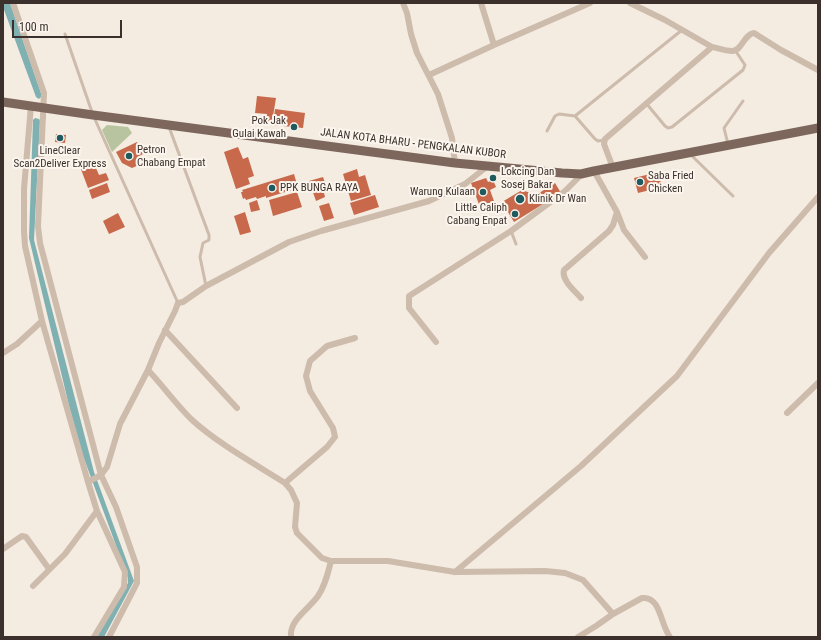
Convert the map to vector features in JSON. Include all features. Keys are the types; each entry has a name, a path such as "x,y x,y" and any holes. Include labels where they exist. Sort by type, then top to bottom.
{"main road":[{"name":"JALAN KOTA BHARU - PENGKALAN KUBOR","path":"3,102 455,163 489,165 543,172 583,173 818,128"}],"street":[{"path":"13,3 44,93 38,234 94,479 97,511 125,572 125,583 120,594 94,637"},
{"path":"403,3 417,53 438,94 452,138 455,163"},
{"path":"481,3 494,45"},
{"path":"429,75 590,3"},
{"path":"630,3 712,47 730,51 735,50 749,35 754,33 781,50 818,70"},
{"path":"613,168 604,140 712,47"},
{"path":"31,105 24,189 24,231 25,246 42,321 94,479 116,506 138,567 137,583 109,637"},
{"path":"94,479 107,467 120,424 148,370 178,303 183,302 206,286 289,242 359,220 422,204 452,191 473,179 489,165"},
{"path":"594,171 617,212 624,230 645,257"},
{"path":"436,342 409,308 409,296 511,231 564,192 583,173"},
{"path":"455,572 581,466 677,376 769,253 818,197"},
{"path":"581,298 564,279 564,270 609,231 613,225 617,212"},
{"path":"3,353 17,344 42,321"},
{"path":"165,330 237,408"},
{"path":"285,483 327,447 334,437 333,428 310,391 306,376 310,361 327,346 355,338"},
{"path":"148,370 197,424 229,447 285,483 291,490 297,504 295,527 297,533 322,558 331,561 388,562 455,572 545,571 570,575 583,580 613,614"},
{"path":"787,413 818,384"},
{"path":"33,586 65,554 97,511"},
{"path":"3,549 19,538 26,537 49,569"},
{"path":"291,637 293,626 318,596 323,587 331,561"},
{"path":"578,637 613,614 642,598 651,599 656,603 663,625 670,637"}],"lane":[{"path":"575,116 682,30"},
{"path":"65,34 93,115 178,303"},
{"path":"646,103 665,126 668,128 672,127 743,70 745,65 735,50"},
{"path":"728,146 724,128 743,101"},
{"path":"547,131 555,116 559,114 575,116 595,139 604,140"},
{"path":"168,125 209,235 209,240 202,243 200,257 206,286"},
{"path":"689,153 733,196"},
{"path":"511,231 516,244"}],"green space":[{"path":"107,125 128,127 132,133 112,152 102,130"}],"water":[{"path":"3,3 10,3 42,96 39,99 36,97 3,7"},
{"path":"35,118 39,119 40,121 34,240 94,472 134,581 104,637 97,637 128,583 128,578 79,445 29,238 33,120"}],"building":[{"path":"257,96 276,98 272,122 266,121 267,114 255,113"},
{"path":"275,109 305,113 303,128 273,125"},
{"name":"LineClear Scan2Deliver Express","path":"56,134 66,135 65,143 55,142"},
{"name":"Petron Chabang Empat","path":"137,142 143,154 137,157 141,164 132,168 122,163 116,152"},
{"path":"238,147 243,159 248,157 254,176 248,178 250,184 236,189 224,152"},
{"path":"92,159 99,175 106,173 109,180 88,188 79,164"},
{"path":"357,169 359,177 365,175 371,195 351,201 343,174"},
{"path":"658,172 662,187 638,193 634,178"},
{"path":"294,174 298,188 266,198 266,196 257,199 256,197 246,200 245,198 243,199 241,192 243,192 242,190"},
{"path":"323,177 328,192 324,193 325,197 316,201 309,181"},
{"name":"Warung Kulaan","path":"486,178 488,182 493,180 496,187 490,190 494,201 480,207 471,183"},
{"path":"107,183 110,192 92,199 89,190"},
{"path":"555,183 561,193 514,222 502,202 522,190 536,195"},
{"path":"297,192 302,207 273,216 269,200"},
{"path":"375,195 379,207 354,215 350,203"},
{"path":"257,200 260,210 251,212 249,203"},
{"path":"329,203 334,218 324,221 319,206"},
{"path":"245,212 251,232 240,235 234,216"},
{"path":"118,213 125,227 109,234 103,221"}],"place":[{"name":"Pok Jak Gulai Kawah","path":"294,127"},
{"name":"LineClear Scan2Deliver Express","path":"60,138"},
{"name":"Petron Chabang Empat","path":"129,156"},
{"name":"Lokcing Dan Sosej Bakar","path":"493,178"},
{"name":"Saba Fried Chicken","path":"640,182"},
{"name":"PPK BUNGA RAYA","path":"272,188"},
{"name":"Warung Kulaan","path":"483,192"},
{"name":"Klinik Dr Wan","path":"520,199"},
{"name":"Little Caliph Cabang Enpat","path":"515,214"}]}
